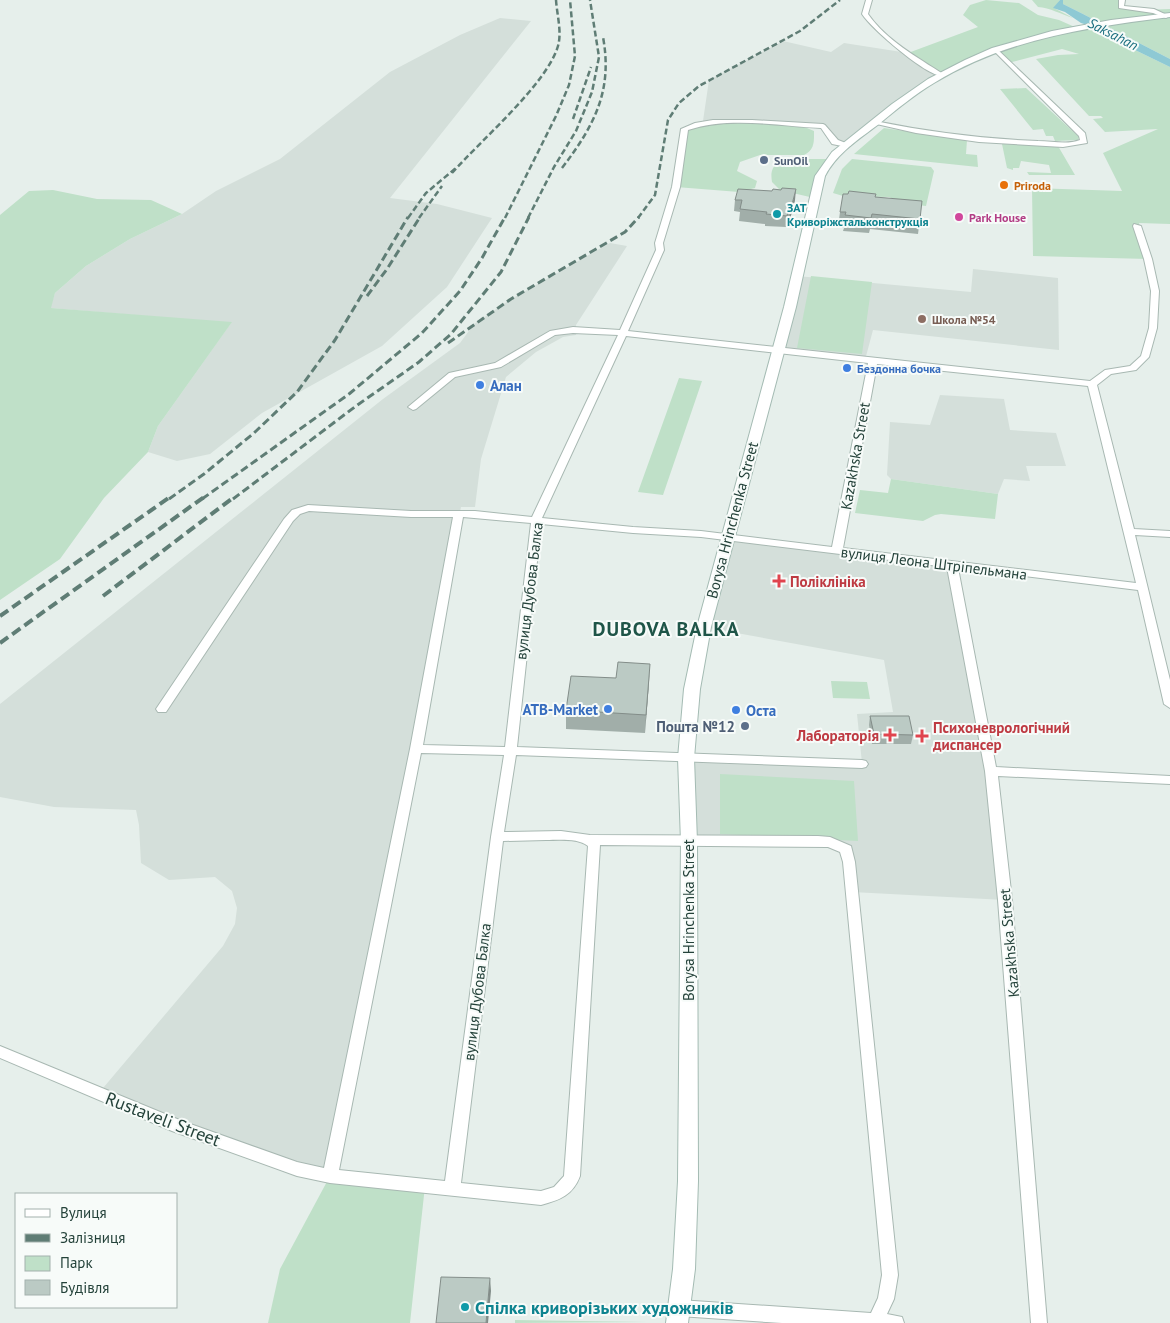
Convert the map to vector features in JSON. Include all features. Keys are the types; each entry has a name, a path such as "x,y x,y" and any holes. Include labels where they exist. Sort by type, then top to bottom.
{"street":[{"path":"869,0 865,14 868,19 888,37 940,75"},
{"path":"1122,0 1121,6 1154,11 1168,16"},
{"name":"Borysa Hrinchenka Street","path":"678,1315 684,1269 688,1180 689,842 686,758 696,668 704,627 790,307 820,176 825,166 847,145 912,93 940,75 997,50 1078,28 1117,21 1168,16"},
{"path":"875,123 921,132 1015,142 1062,144 1084,141 1082,135 997,50"},
{"name":"вулиця Дубова Балка","path":"452,1189 497,836 510,752 536,520 660,250 659,242 676,187 685,129 695,124 716,122 823,126 836,142 847,145"},
{"path":"413,407 452,375 505,362 553,333 573,330 623,333 1092,384 1108,372 1134,368 1145,357 1153,328 1155,291 1148,259 1137,226"},
{"name":"Kazakhska Street","path":"837,550 872,361"},
{"path":"1092,384 1106,435 1170,704"},
{"name":"вулиця Леона Штріпельмана","path":"162,709 288,519 296,512 308,508 411,514 459,514 728,536 952,566 1141,588"},
{"path":"330,1176 416,749 459,514"},
{"path":"1128,532 1170,534"},
{"name":"Kazakhska Street","path":"952,566 991,771 1005,900 1039,1323"},
{"path":"416,749 862,764"},
{"path":"991,771 1170,780"},
{"path":"497,836 574,836 590,840 689,842 818,841 830,842 846,849 851,882 890,1275 886,1299 876,1322"},
{"name":"Rustaveli Street","path":"0,1052 177,1126 297,1169 330,1176 541,1198 556,1194 571,1180 594,848 590,840"},
{"path":"678,1315 896,1323"}],"shaded area":[{"path":"500,18 531,21 390,198 437,204 492,218 447,287 382,346 262,413 210,454 177,461 148,452 158,426 231,323 50,308 55,293 86,266 130,239 182,214 216,191 280,159 390,72 460,35"},
{"path":"783,41 831,52 844,43 908,53 941,75 847,145 839,144 823,126 703,121 709,80"},
{"path":"610,243 627,246 576,325 576,335 563,337 536,352 506,377 481,459 475,507 461,507 330,1176 98,1094 223,946 235,924 237,908 232,891 215,877 169,880 141,863 139,825 136,810 54,807 0,797 0,704 383,399 460,343 474,324 511,299"},
{"name":"Школа №54","path":"973,269 1058,278 1059,350 873,330 865,360 777,351 797,276 971,292"},
{"path":"940,395 1004,399 1010,430 1056,433 1066,466 1026,466 1030,481 1004,479 998,494 891,479 887,475 890,422 930,425"},
{"name":"Психоневрологічний диспансер","path":"728,536 952,566 991,771 1005,900 852,892 840,845 689,842 686,758 862,763 857,714 893,712 884,660 704,627"}],"green space":[{"path":"986,0 1019,3 1038,15 1059,20 1077,28 1089,26 1105,30 1124,39 1135,50 1170,67 1170,224 1139,223 1148,259 1033,256 1032,188 1122,191 1103,153 1158,129 1105,132 1093,119 1103,118 1101,116 1089,116 1036,59 1079,54 1062,49 1008,63 996,51 941,75 908,53 978,27 963,15 970,5"},
{"path":"1032,0 1060,0 1054,8 1073,18 1038,7"},
{"path":"1063,0 1122,0 1121,6 1143,10 1170,9 1170,59 1063,4"},
{"path":"1026,88 1079,137 1078,140 1055,141 1053,136 1046,136 1043,129 1033,130 1000,89"},
{"path":"730,122 800,125 814,131 813,145 810,151 804,155 760,155 740,162 737,171 757,181 755,188 739,192 676,187 684,132 691,126"},
{"path":"884,128 967,140 966,154 977,155 978,167 854,154"},
{"path":"1002,144 1058,146 1075,175 1029,175 1027,172 1051,173 1049,165 1021,161 1019,168 1013,168 1013,170 1007,168"},
{"path":"793,159 832,159 814,198 780,190 772,182 773,168 783,161"},
{"path":"852,159 931,167 934,171 926,206 899,203 889,197 843,196 833,193 842,169"},
{"path":"53,190 97,199 151,200 182,214 130,239 86,266 55,293 51,308 232,322 158,426 148,452 104,498 60,559 0,600 0,215 29,191"},
{"path":"811,276 872,282 862,354 797,348"},
{"path":"679,378 702,381 663,495 638,492"},
{"path":"891,479 998,494 995,519 941,514 923,521 855,513 860,490 888,493"},
{"path":"831,681 867,682 870,699 833,698"},
{"path":"720,774 854,781 858,841 720,834"},
{"path":"330,1176 425,1186 410,1323 268,1323 280,1269"},
{"path":"515,1320 647,1322 515,1323"}],"water":[{"path":"1060,0 1063,0 1063,4 1170,59 1170,67 1135,50 1124,39 1115,34 1081,23 1065,12 1053,8"}],"building":[{"path":"782,188 796,189 790,212 788,211 787,216 740,209 742,200 735,200 738,189 772,191 773,189 781,190"},
{"path":"849,191 876,194 875,197 922,201 920,219 872,214 871,218 845,215 846,212 840,212 843,194 848,194"},
{"path":"618,662 650,664 646,715 566,710 571,676 616,678"},
{"path":"870,716 909,716 913,735 874,734"},
{"name":"Спілка криворізьких художників","path":"441,1277 490,1278 486,1323 436,1323"}],"railway":[{"path":"452,173 527,94 551,61 559,41 556,0"},
{"path":"505,218 556,116 569,85 575,56 570,0"},
{"path":"528,218 554,167 576,131 592,92 599,57 590,0"},
{"path":"638,218 655,195 668,120 679,103 699,86 800,31 840,0"},
{"path":"562,168 592,122 598,107 603,91 605,74 603,37"},
{"path":"573,119 591,67"},
{"path":"408,218 426,193 456,168"},
{"path":"419,218 442,186"},
{"path":"169,499 204,474 254,433 297,392 335,340 408,217"},
{"path":"367,296 387,269 420,217"},
{"path":"202,499 349,394 422,333 460,291 482,258 505,217"},
{"path":"233,499 356,406 419,362 451,334 501,272 529,217"},
{"path":"448,343 511,299 625,232 639,217"},
{"path":"0,616 170,497"},
{"path":"0,643 204,497"},
{"path":"103,596 234,497"}],"place":[{"name":"SunOil","path":"764,160"},
{"name":"Priroda","path":"1004,185"},
{"name":"ЗАТ Криворіжстальконструкція","path":"777,214"},
{"name":"Park House","path":"959,217"},
{"name":"Школа №54","path":"922,319"},
{"name":"Бездонна бочка","path":"847,368"},
{"name":"Алан","path":"480,385"},
{"name":"Поліклініка","path":"779,581"},
{"name":"ATB-Market","path":"608,709"},
{"name":"Оста","path":"736,710"},
{"name":"Пошта №12","path":"745,726"},
{"name":"Лабораторія","path":"890,735"},
{"name":"Психоневрологічний диспансер","path":"922,736"},
{"name":"Спілка криворізьких художників","path":"465,1307"}],"district":[{"name":"DUBOVA BALKA","path":"666,629"}],"water label":[{"name":"Saksahan","path":"1113,34"}]}
